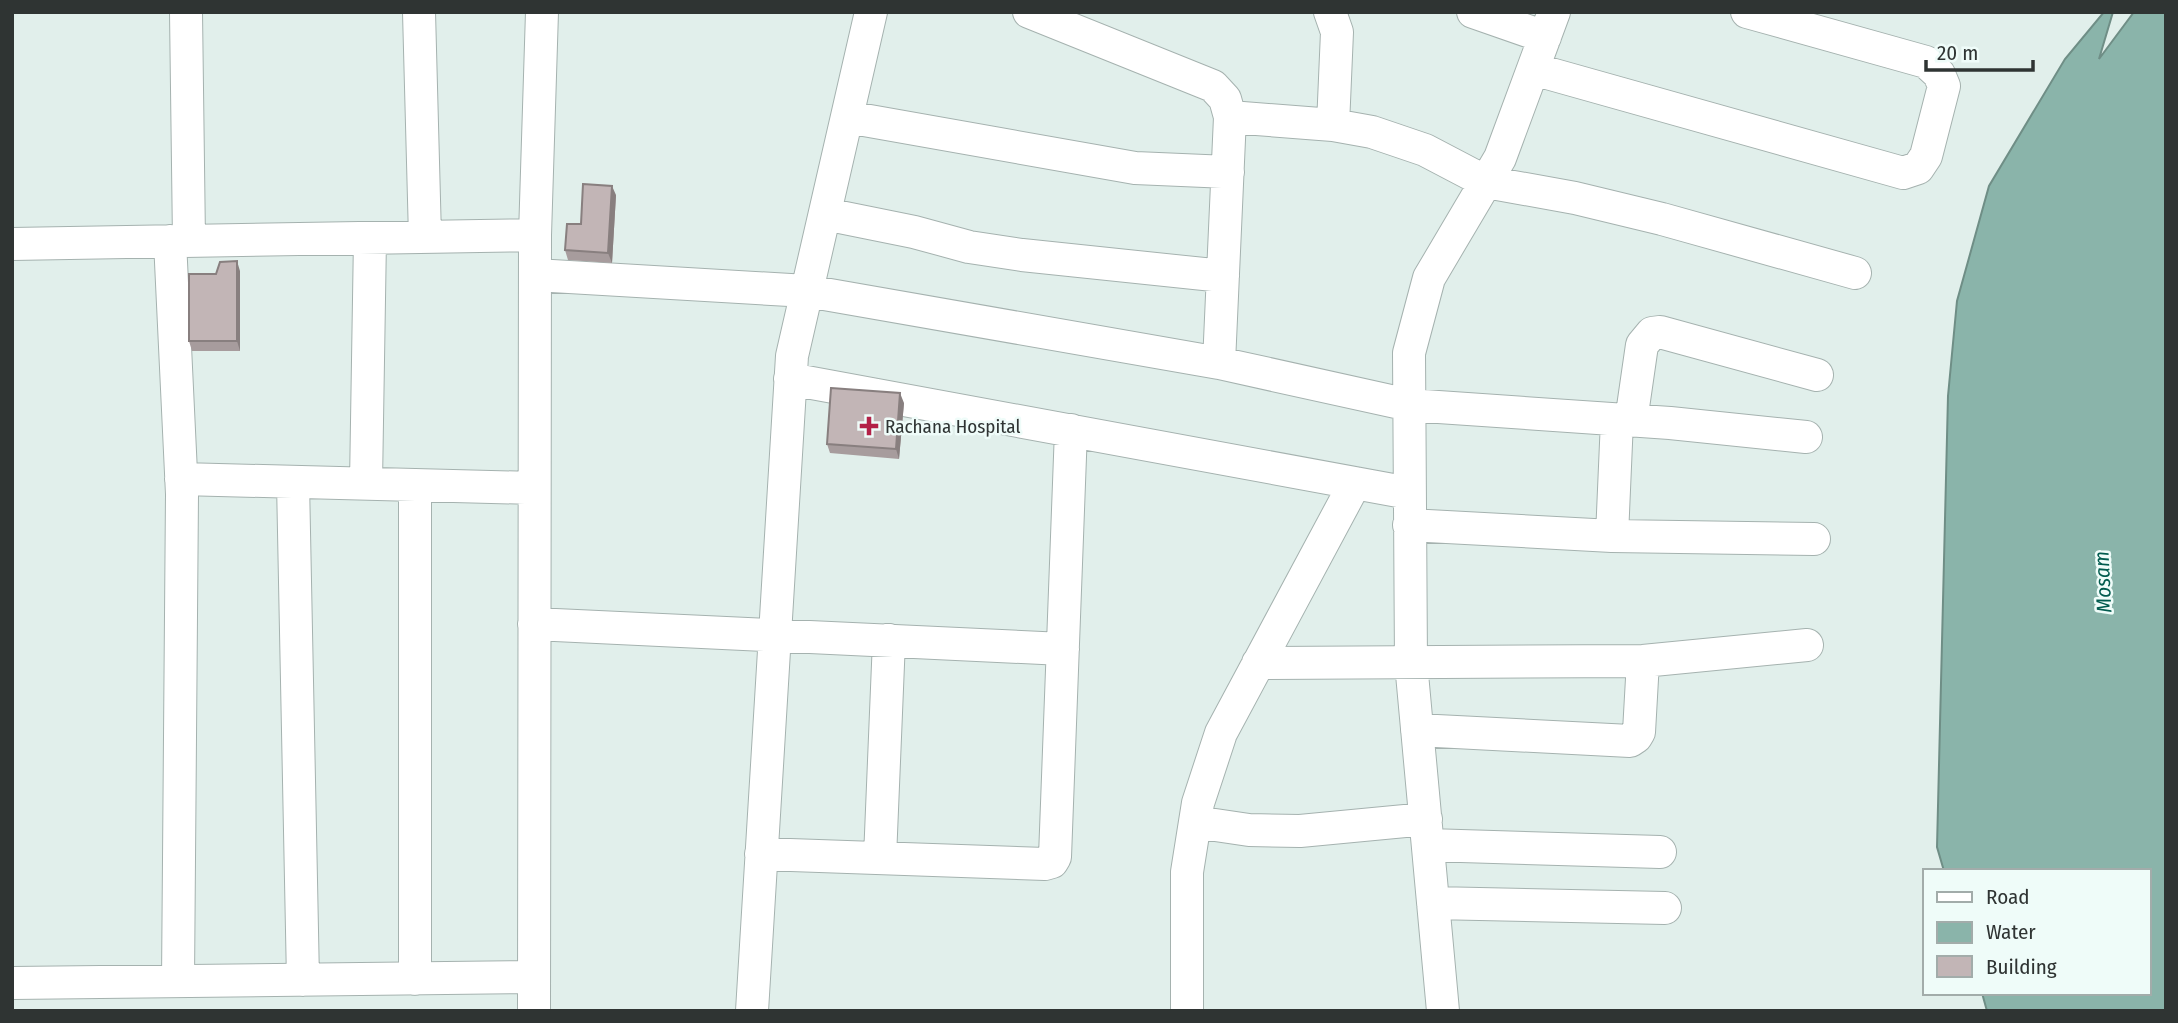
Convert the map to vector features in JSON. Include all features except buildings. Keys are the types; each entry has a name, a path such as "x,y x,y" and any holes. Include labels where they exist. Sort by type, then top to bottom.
{"street":[{"path":"178,981 180,241 186,12"},
{"path":"419,12 425,237"},
{"path":"534,1011 535,235 542,12"},
{"path":"752,1011 792,356 871,12"},
{"path":"1030,12 1213,86 1225,99 1230,117 1219,363"},
{"path":"1331,12 1337,32 1333,125"},
{"path":"1443,1011 1411,663 1409,353 1429,278 1500,158 1549,24 1473,12"},
{"path":"1533,69 1903,173 1918,168 1926,156 1944,86 1939,74 1926,62 1747,12"},
{"path":"847,117 1135,167 1228,172"},
{"path":"1230,117 1333,125 1372,132 1425,150 1486,182 1575,198 1662,219 1855,274"},
{"path":"825,214 914,232 969,247 1223,276"},
{"path":"12,244 535,235"},
{"path":"366,484 370,238"},
{"path":"535,275 807,291 1219,363 1409,405 1624,420 1806,438"},
{"path":"1612,536 1624,420 1642,345 1652,333 1660,332 1817,374"},
{"path":"790,379 1409,493"},
{"path":"761,854 1045,864 1052,862 1055,857 1071,430"},
{"path":"181,479 534,488"},
{"path":"293,482 303,980"},
{"path":"1187,1011 1187,872 1198,803 1221,733 1355,483"},
{"path":"415,485 415,979"},
{"path":"1409,525 1612,536 1814,539"},
{"path":"534,624 1063,649"},
{"path":"880,858 889,640"},
{"path":"1258,663 1643,661 1807,646"},
{"path":"1417,730 1630,741 1639,732 1643,661"},
{"path":"1195,822 1249,830 1427,832 1660,852"},
{"path":"1433,903 1665,908"},
{"path":"12,983 534,977"}],"water":[{"name":"Mosam","path":"2104,12 2113,12 2099,59 2134,12 2166,12 2166,1011 1987,1011 1983,995 2150,995 2150,869 1943,869 1937,847 1948,396 1957,301 1989,186 2065,59"}],"place":[{"name":"Rachana Hospital","path":"869,426"}]}
